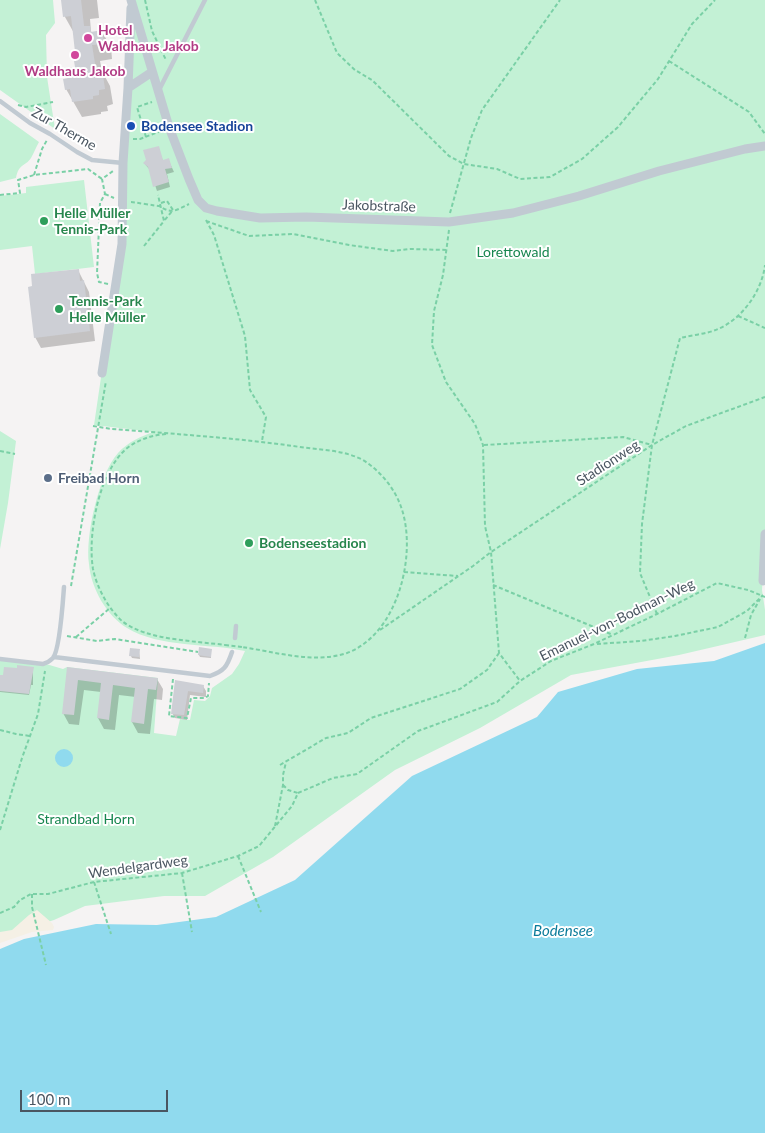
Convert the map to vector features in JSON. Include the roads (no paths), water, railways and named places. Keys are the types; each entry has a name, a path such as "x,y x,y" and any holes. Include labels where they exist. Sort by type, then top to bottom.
{"street":[{"path":"131,0 159,96"},
{"path":"104,375 122,244 122,163 128,88 131,0"},
{"path":"128,88 152,72"},
{"name":"Jakobstraße","path":"159,96 169,127 198,200 206,208 234,215 260,218 306,217 449,222 513,213 579,196 659,171 745,149 765,146"},
{"path":"764,581 765,534"}],"lane":[{"path":"159,96 170,69 205,0"},
{"name":"Zur Therme","path":"2,102 30,123 92,160 122,163"},
{"path":"0,659 46,664 54,658 59,634 64,586"},
{"path":"235,638 236,626"},
{"path":"54,658 210,676 222,671 230,660 232,652"}],"water":[{"name":"Bodensee","path":"765,643 765,1133 0,1133 0,949 24,939 96,924 157,925 216,917 295,880 412,776 537,717 558,692 637,669 714,661"},
{"path":"64,749 70,752 73,758 70,764 64,767 58,764 55,758 58,752"}],"place":[{"name":"Hotel Waldhaus Jakob","path":"88,38"},
{"name":"Waldhaus Jakob","path":"75,55"},
{"name":"Bodensee Stadion","path":"131,126"},
{"name":"Helle Müller Tennis-Park","path":"44,221"},
{"name":"Tennis-Park Helle Müller","path":"59,309"},
{"name":"Freibad Horn","path":"48,478"},
{"name":"Bodenseestadion","path":"249,543"}],"park label":[{"name":"Lorettowald","path":"513,252"},
{"name":"Strandbad Horn","path":"86,819"}]}
